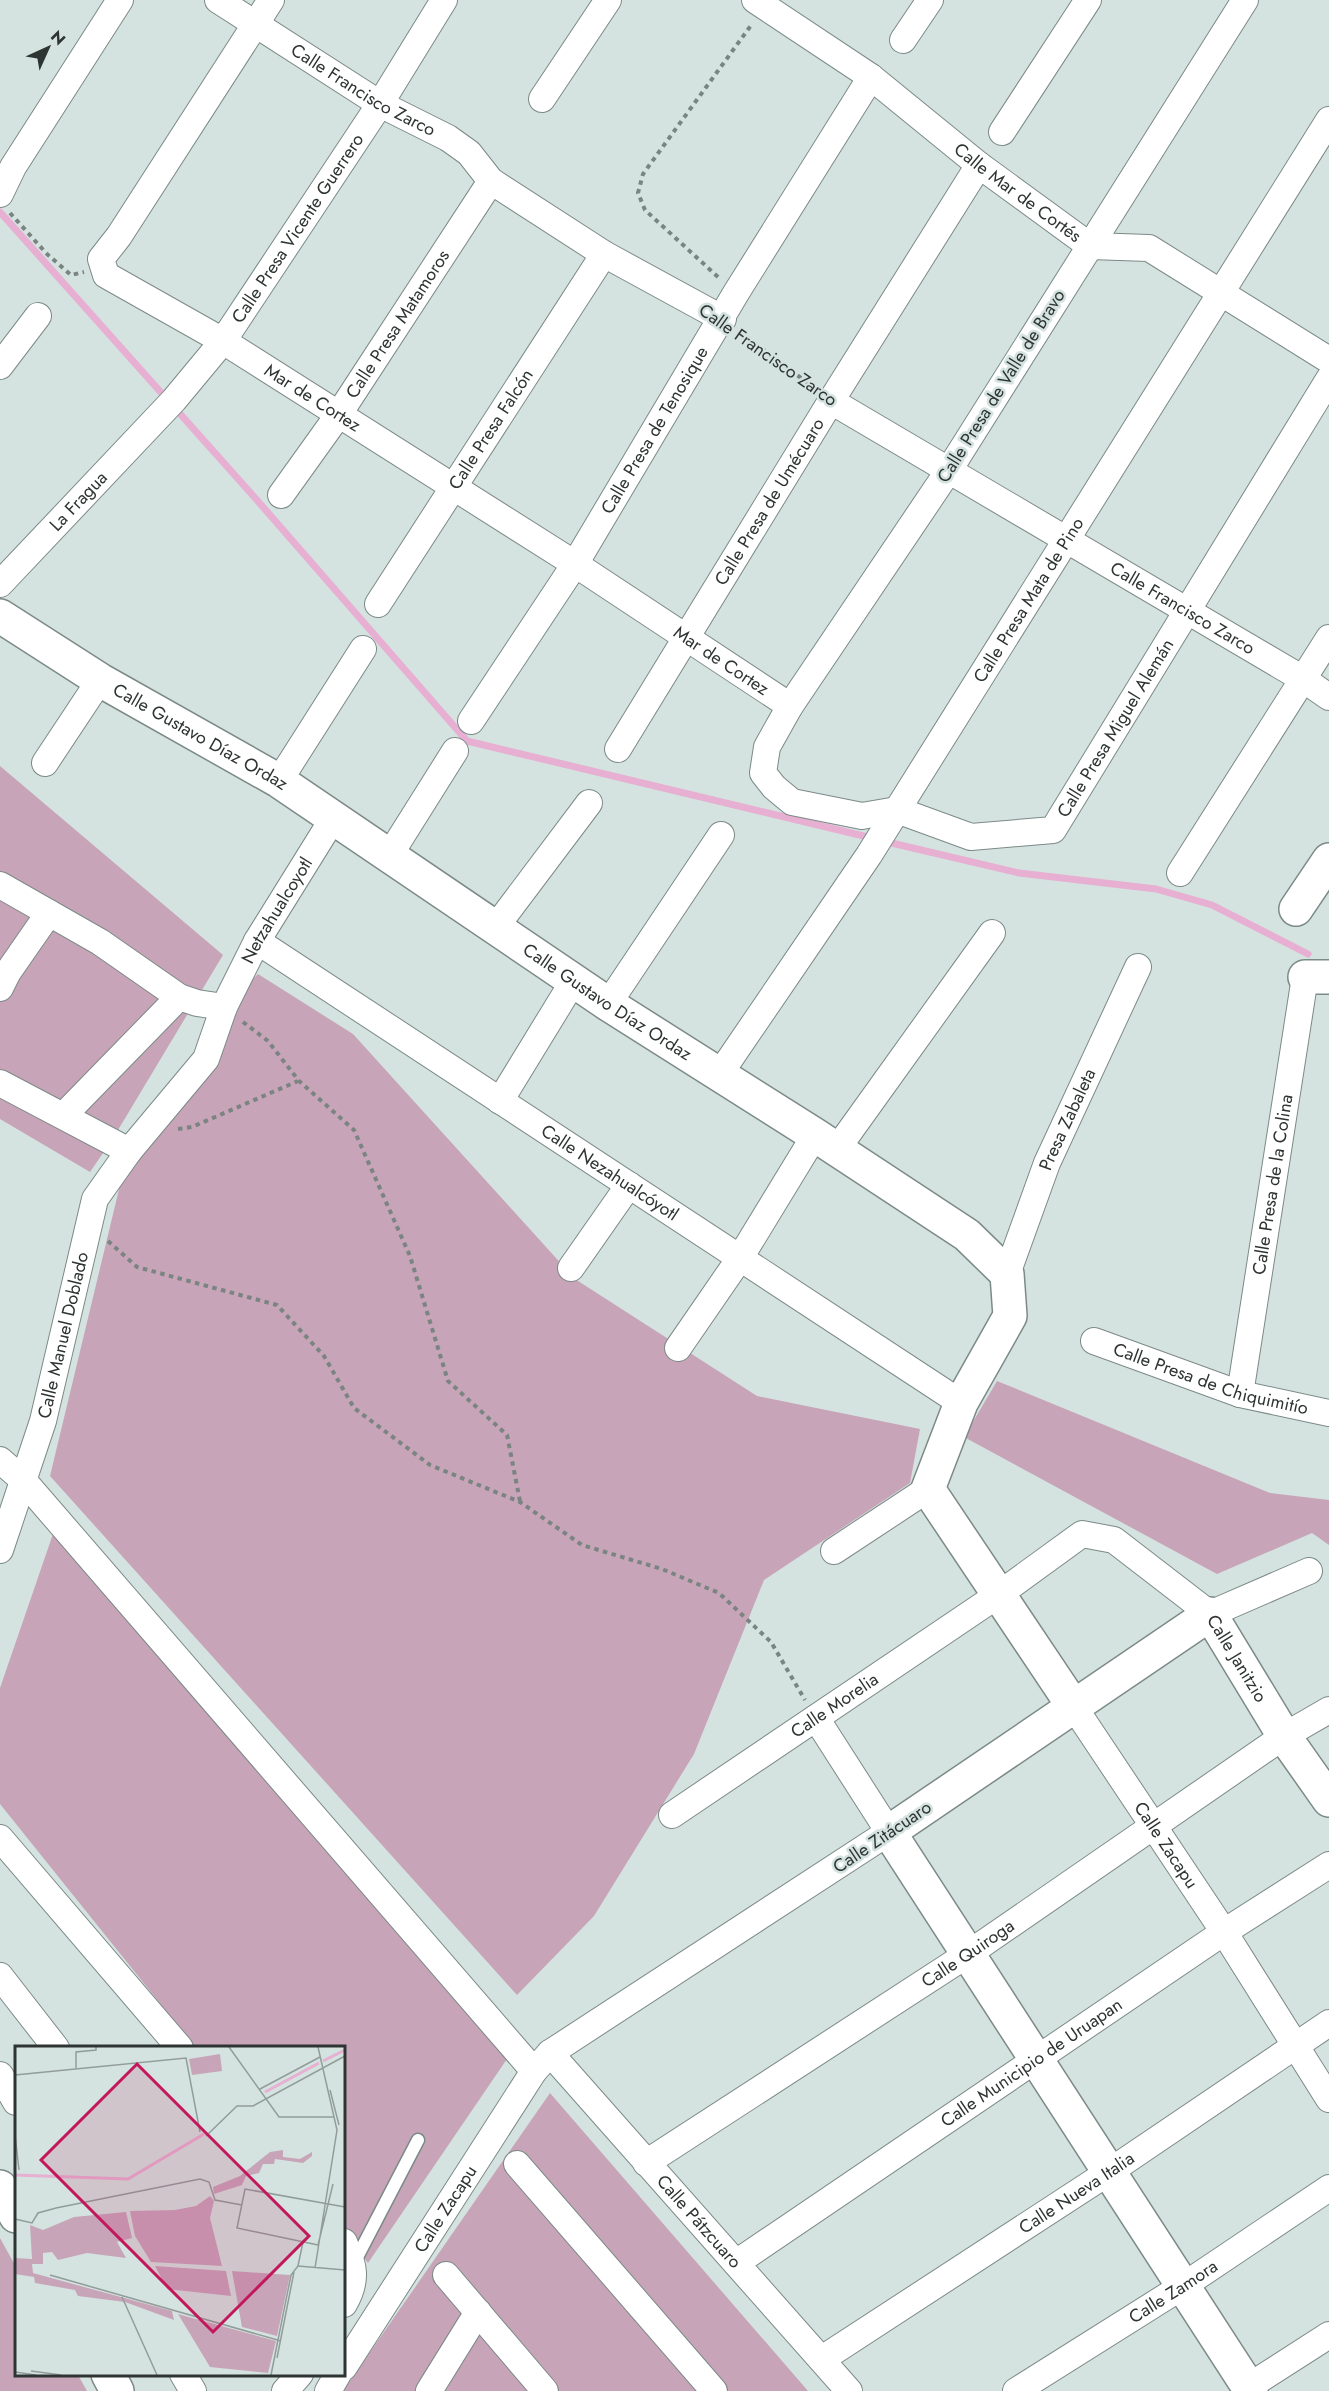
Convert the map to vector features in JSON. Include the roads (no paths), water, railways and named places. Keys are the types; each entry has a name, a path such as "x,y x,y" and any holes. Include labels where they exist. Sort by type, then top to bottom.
{"street":[{"path":"3,199 13,167 120,0"},
{"name":"Calle Francisco Zarco","path":"218,0 380,104 448,138 469,153 491,181 604,254 723,319"},
{"path":"256,23 272,0"},
{"name":"Calle Presa Vicente Guerrero","path":"166,408 224,341 380,104 444,0"},
{"path":"542,99 608,0"},
{"path":"903,40 930,0"},
{"path":"1002,132 1088,0"},
{"name":"Calle Presa de Valle de Bravo","path":"891,818 862,816 792,802 774,787 763,773 768,747 790,706 949,470 1245,0"},
{"name":"Calle Mar de Cortés","path":"760,3 871,77 979,165 1090,246 1149,248 1329,360"},
{"name":"Mar de Cortez","path":"256,23 119,236 101,259 106,276 224,341 575,564 790,706"},
{"name":"Calle Presa de Tenosique","path":"471,721 575,564 723,319 736,293 871,77"},
{"name":"Calle Presa Mata de Pino","path":"719,1075 869,855 1329,120"},
{"name":"Calle Presa de Umécuaro","path":"618,749 831,401 979,165"},
{"name":"Calle Presa Matamoros","path":"281,495 339,414 491,181"},
{"name":"Calle Presa Falcón","path":"378,604 604,254"},
{"path":"0,366 38,316"},
{"name":"Calle Presa Miguel Alemán","path":"891,818 971,837 1053,830 1329,379"},
{"name":"Calle Francisco Zarco","path":"831,401 1303,679 1329,697"},
{"name":"La Fragua","path":"0,584 166,408"},
{"name":"Calle Gustavo Díaz Ordaz","path":"0,616 100,680 279,781 608,1004 826,1142 967,1235 1007,1274"},
{"path":"1180,873 1329,638"},
{"path":"279,781 363,649"},
{"path":"45,763 100,680"},
{"path":"389,856 455,751"},
{"path":"495,928 589,803"},
{"name":"Netzahualcoyotl","path":"137,1142 206,1059 224,1007 257,940 334,818"},
{"path":"608,1004 721,835"},
{"path":"1296,909 1329,860"},
{"path":"0,885 100,942 179,997 197,1003 224,1007"},
{"path":"0,988 8,972 49,913"},
{"path":"678,1348 740,1258 826,1142 992,933"},
{"name":"Calle Nezahualcóyotl","path":"257,940 961,1403"},
{"name":"Presa Zabaleta","path":"1007,1274 1047,1163 1138,967"},
{"name":"Calle Presa de la Colina","path":"1240,1394 1317,977"},
{"path":"500,1101 574,981"},
{"path":"64,1115 179,997"},
{"path":"0,1083 64,1115 137,1142"},
{"name":"Calle Manuel Doblado","path":"0,1550 43,1421 95,1199 137,1142"},
{"path":"572,1268 629,1185"},
{"path":"834,1551 928,1490 961,1403 1010,1316 1007,1274"},
{"name":"Calle Presa de Chiquimitío","path":"1094,1341 1240,1394 1329,1413"},
{"name":"Calle Pátzcuaro","path":"0,1460 23,1480 542,2062 646,2163 849,2391"},
{"name":"Calle Zacapu","path":"928,1490 1224,1932 1329,2099"},
{"name":"Calle Morelia","path":"672,1815 998,1595 1082,1534"},
{"name":"Calle Janitzio","path":"1082,1534 1114,1540 1210,1614 1284,1736 1329,1800"},
{"path":"1210,1614 1309,1571"},
{"name":"Calle Zitácuaro","path":"542,2062 890,1832 1210,1614"},
{"name":"Calle Quiroga","path":"646,2163 968,1954 1284,1736 1329,1710"},
{"path":"816,1718 1183,2286 1247,2390 1329,2335"},
{"path":"0,1838 178,2046"},
{"name":"Calle Municipio de Uruapan","path":"736,2263 1224,1932 1329,1865"},
{"path":"0,1976 54,2046"},
{"name":"Calle Nueva Italia","path":"822,2360 1109,2172 1329,2023"},
{"name":"Calle Zacapu","path":"345,2365 542,2062"},
{"path":"0,2075 15,2100"},
{"path":"517,2164 714,2391"},
{"path":"0,2187 15,2214"},
{"name":"Calle Zamora","path":"1016,2391 1183,2286 1329,2188"},
{"path":"345,2302 351,2291 348,2253"},
{"path":"446,2275 544,2391"},
{"path":"429,2391 478,2312"},
{"path":"109,2376 117,2391"},
{"path":"184,2376 194,2391"},
{"path":"285,2391 298,2376"},
{"path":"328,2391 337,2376"}],"lane":[{"path":"348,2253 418,2140"}],"waterway":[{"path":"0,212 256,499 467,741 872,838"},
{"path":"883,841 1019,873 1156,889 1212,905 1308,954"}]}
